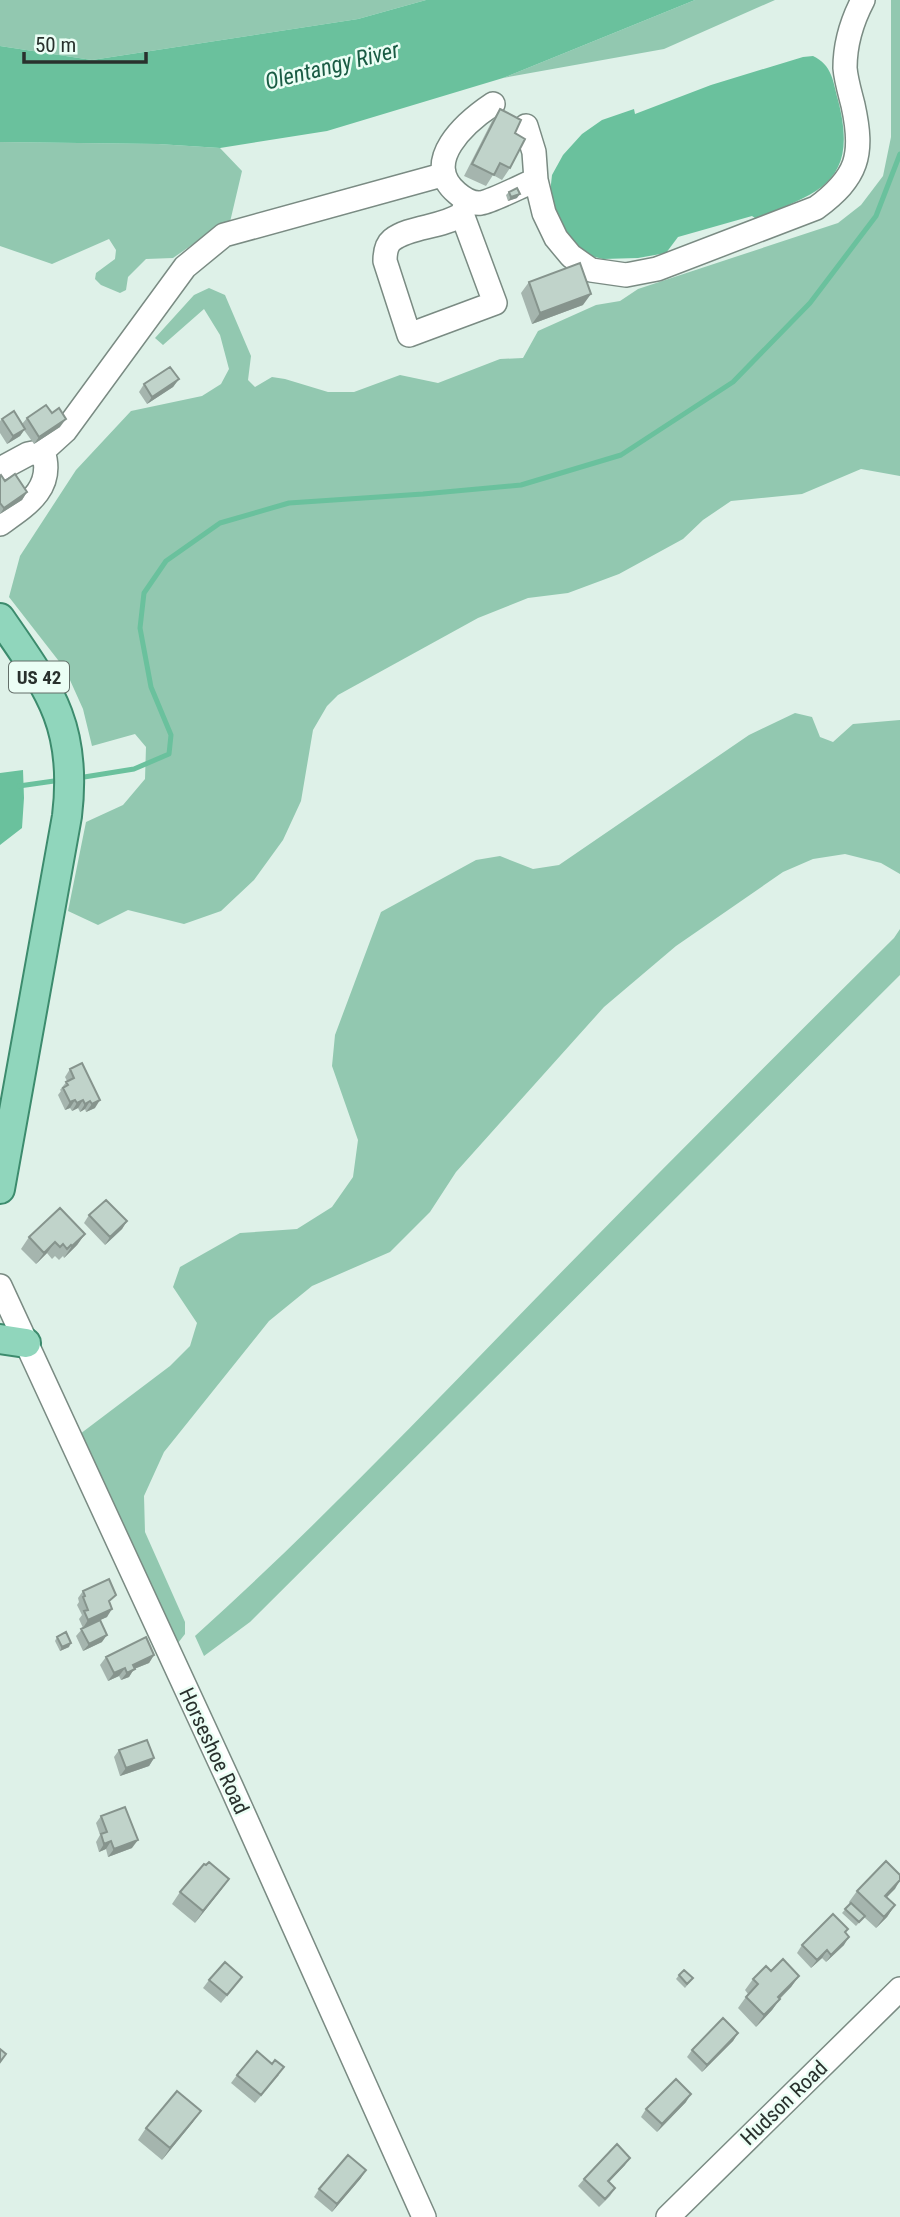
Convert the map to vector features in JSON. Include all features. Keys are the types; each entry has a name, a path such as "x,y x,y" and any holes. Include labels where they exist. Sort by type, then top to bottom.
{"main road":[{"name":"US 42","path":"0,618 51,695 67,742 70,773 67,817 0,1189"}],"street":[{"path":"526,126 534,152 536,180 544,213 556,238 571,256 591,270 626,275 657,269 816,208 835,194 848,177 857,156 858,130 845,70 847,42 863,0"},
{"path":"493,104 471,118 455,138 443,159 442,175 465,208 495,303 409,335 385,261 385,250 391,241 452,221 465,208 536,180"},
{"path":"0,469 28,454 43,450 65,431 185,267 224,235 442,175"},
{"path":"0,524 29,503 40,490 47,464 43,450"},
{"name":"Horseshoe Road","path":"0,1286 13,1341 237,1798 424,2217"},
{"name":"Hudson Road","path":"668,2217 900,1989"}],"shaded area":[{"path":"0,0 426,0 358,19 92,60 0,46"},
{"path":"695,0 775,0 664,49 503,78"},
{"path":"891,0 900,0 900,476 861,469 802,494 731,501 703,520 683,539 619,574 568,593 528,598 478,618 338,695 327,706 313,730 301,801 283,840 254,880 221,911 184,924 128,910 98,925 68,911 86,822 123,805 145,779 146,747 135,734 92,746 83,709 65,669 9,597 20,556 76,470 131,411 202,396 221,384 229,369 220,335 204,309 163,345 155,338 194,295 209,288 225,295 251,356 248,380 255,387 272,377 328,392 354,392 400,375 438,383 500,359 523,358 538,331 596,305 620,301 638,289 838,223 861,205 883,176 891,137"},
{"path":"0,142 158,144 220,148 242,171 230,222 173,258 146,259 128,277 126,290 120,293 101,285 95,279 96,273 115,259 116,250 109,239 52,264 0,246"},
{"path":"795,713 812,717 820,737 833,742 853,724 900,720 900,874 881,863 845,854 813,859 783,872 676,946 604,1007 456,1172 430,1212 390,1252 312,1286 269,1321 164,1452 144,1496 145,1532 185,1622 185,1634 178,1643 80,1434 170,1366 190,1346 197,1323 173,1287 180,1267 240,1233 297,1229 332,1207 353,1177 358,1140 332,1066 335,1035 381,912 476,860 500,856 533,869 559,865 749,735"},
{"path":"900,929 900,975 250,1622 204,1656 195,1636 354,1485"}],"water":[{"name":"Olentangy River","path":"426,0 695,0 503,78 327,131 220,148 158,144 0,142 0,46 92,60 358,19"},
{"path":"813,56 824,64 831,74 843,127 843,149 838,166 829,180 816,191 755,218 752,216 678,237 666,253 638,258 603,259 587,255 561,233 550,193 552,175 563,155 582,134 602,120 634,109 635,114 711,85"},
{"path":"23,770 22,828 0,845 0,773"}],"building":[{"path":"500,109 521,120 515,133 525,139 510,168 500,163 494,175 472,164"},
{"path":"517,188 520,194 511,197 509,192"},
{"path":"580,263 591,294 540,313 529,282"},
{"path":"170,367 179,379 152,397 144,384"},
{"path":"46,405 52,413 59,408 66,419 39,437 27,418"},
{"path":"14,411 25,429 13,436 2,419"},
{"path":"15,474 27,492 4,508 0,503 0,476 5,481"},
{"path":"82,1063 100,1100 92,1104 90,1101 85,1104 83,1100 70,1102 63,1088 68,1085 66,1082 74,1078 70,1069"},
{"path":"106,1200 127,1221 110,1237 89,1215"},
{"path":"60,1208 85,1234 67,1249 63,1244 60,1247 55,1242 44,1253 29,1237"},
{"path":"109,1579 116,1595 109,1601 112,1609 88,1620 84,1611 88,1610 83,1591"},
{"path":"100,1620 107,1635 89,1644 81,1629"},
{"path":"66,1632 71,1643 62,1647 57,1637"},
{"path":"146,1637 154,1655 133,1665 135,1669 127,1673 125,1668 114,1673 106,1657"},
{"path":"147,1740 154,1758 126,1768 119,1750"},
{"path":"125,1807 138,1840 114,1849 111,1841 104,1844 101,1834 107,1832 101,1816"},
{"path":"886,1861 900,1875 900,1880 885,1896 895,1905 884,1917 857,1891"},
{"path":"209,1862 229,1879 203,1911 180,1892 204,1864"},
{"path":"851,1903 865,1916 859,1922 845,1909"},
{"path":"833,1914 848,1929 845,1932 849,1937 831,1955 827,1950 817,1960 802,1945"},
{"path":"783,1959 799,1976 764,2015 746,1997 758,1984 753,1979 766,1966 771,1971"},
{"path":"225,1962 242,1977 227,1995 209,1980"},
{"path":"684,1970 693,1978 687,1984 679,1975"},
{"path":"723,2018 738,2033 707,2065 692,2050"},
{"path":"0,2049 6,2054 0,2062"},
{"path":"257,2051 272,2064 275,2060 284,2067 261,2095 237,2075"},
{"path":"676,2079 691,2094 662,2124 646,2109"},
{"path":"177,2091 201,2111 170,2148 146,2128"},
{"path":"617,2144 630,2158 608,2181 615,2188 605,2199 584,2179"},
{"path":"348,2155 366,2170 337,2204 319,2189"}],"waterway":[{"path":"78,778 134,769 169,754 171,735 151,687 140,628 144,593 166,561 220,523 289,503 521,485 621,455 733,382 810,303 876,216 900,154"},
{"path":"19,786 61,780"}]}
